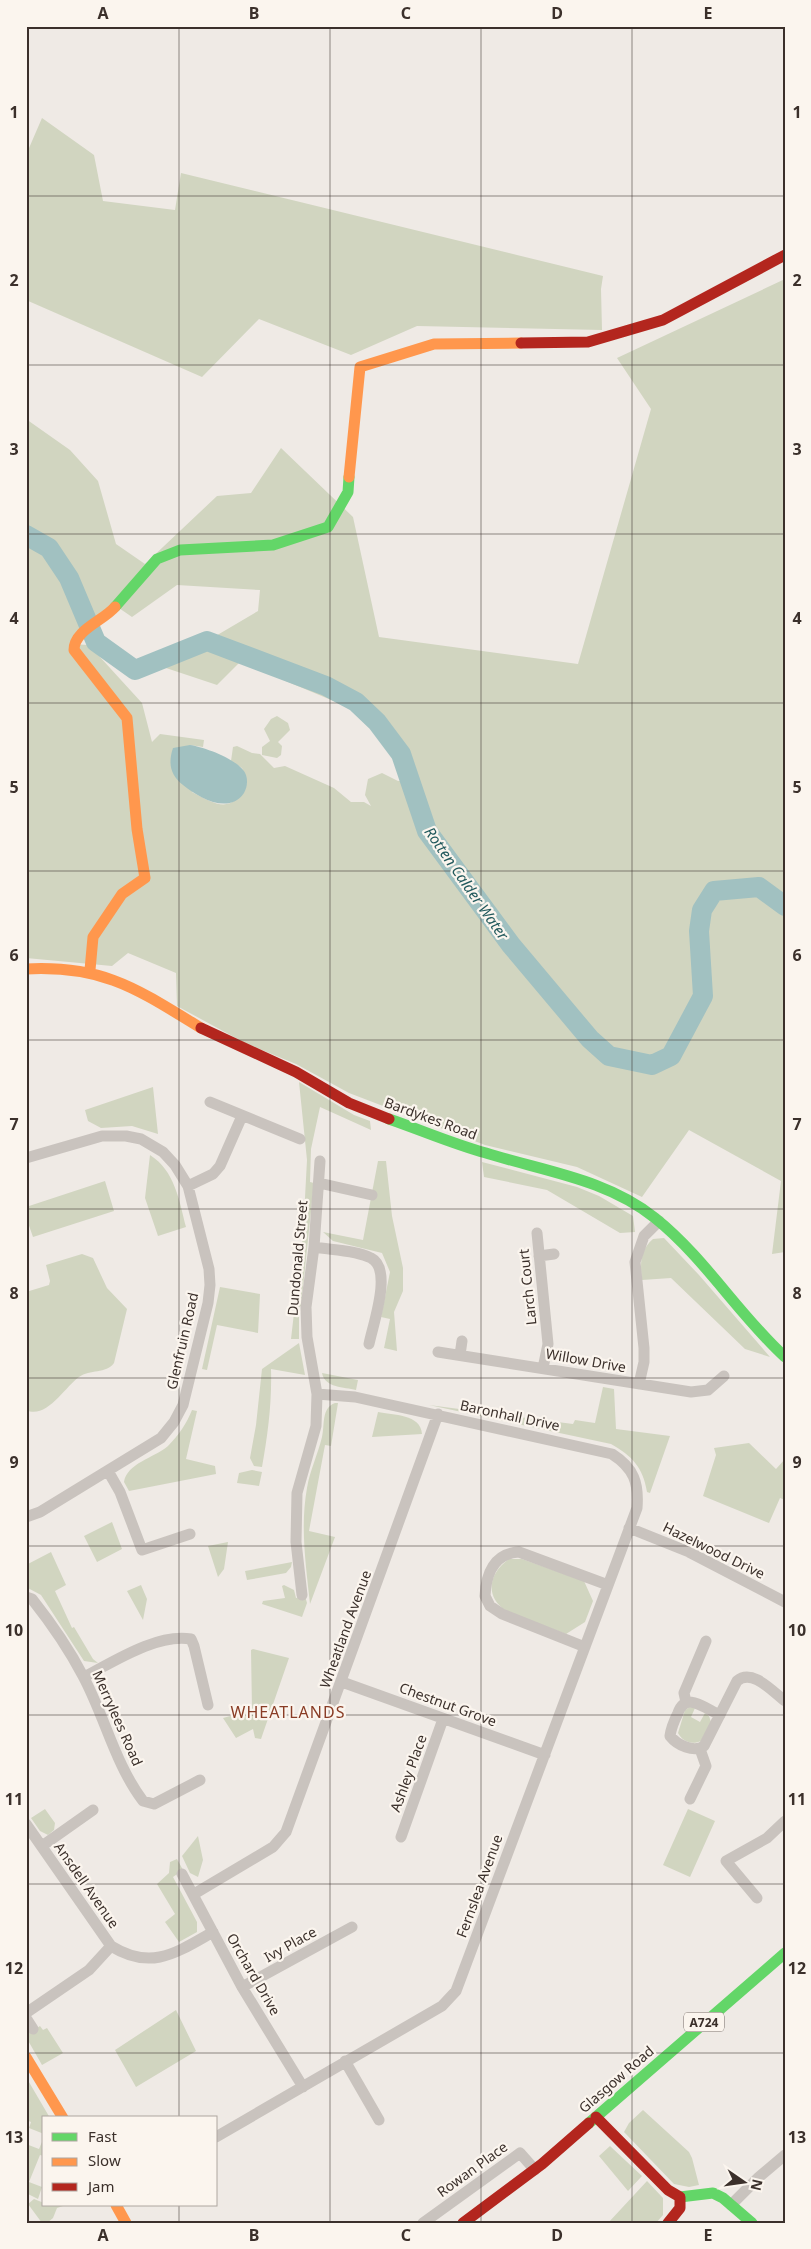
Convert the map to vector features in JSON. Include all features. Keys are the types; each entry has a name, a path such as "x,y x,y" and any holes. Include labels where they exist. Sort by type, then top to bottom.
{"street":[{"path":"90,970 93,937 122,894 145,878 137,829 127,718 74,650 74,642 80,634 106,617 157,559 180,550 273,545 328,527 348,492 360,367 434,344 588,342 662,320 785,255"},
{"name":"Bardykes Road","path":"26,969 48,967 90,970 135,988 204,1030 303,1076 350,1104 481,1152 553,1170 593,1183 631,1202 659,1221 684,1244 751,1322 785,1357"},
{"path":"210,1102 300,1139"},
{"path":"188,1186 213,1174 220,1166 242,1116"},
{"name":"Glenfruin Road","path":"26,1158 102,1136 126,1136 141,1139 163,1152 175,1165 188,1186 209,1268 210,1285 208,1304 183,1405 174,1422 161,1438 40,1512 26,1517"},
{"name":"Dundonald Street","path":"302,1594 296,1542 297,1493 316,1426 317,1394 306,1322 320,1161"},
{"name":"Dundonald Street","path":"319,1183 372,1195"},
{"path":"639,1384 644,1362 644,1348 635,1262 644,1236 659,1221"},
{"name":"Larch Court","path":"537,1233 548,1344 543,1368"},
{"path":"314,1247 370,1257 380,1265 383,1279 368,1344"},
{"path":"540,1256 554,1254"},
{"path":"460,1355 462,1341"},
{"name":"Willow Drive","path":"438,1352 710,1395 724,1376"},
{"name":"Baronhall Drive","path":"317,1394 355,1397 612,1454 624,1462 632,1471 636,1481 637,1508 629,1528"},
{"name":"Wheatland Avenue","path":"194,1894 273,1848 286,1832 438,1414"},
{"path":"108,1471 120,1492 142,1550 190,1534"},
{"name":"Fernslea Avenue","path":"218,2136 442,2006 456,1992 629,1528"},
{"name":"Hazelwood Drive","path":"629,1528 688,1552 785,1602"},
{"path":"585,1647 495,1611 485,1596 489,1575 500,1557 519,1552 608,1585"},
{"name":"Merrylees Road","path":"26,1597 32,1599 54,1628 84,1677 109,1738 143,1801 154,1804 200,1780"},
{"path":"84,1677 139,1648 182,1638 190,1639 194,1646 208,1705"},
{"path":"686,1702 684,1693 706,1641"},
{"path":"720,1715 693,1702 681,1704 670,1736 675,1742 692,1749 700,1749 704,1746 720,1715 737,1681 743,1676 750,1676 756,1679 785,1701"},
{"name":"Chestnut Grove","path":"342,1682 545,1755"},
{"name":"Ashley Place","path":"401,1837 443,1719"},
{"path":"690,1799 706,1766 700,1749"},
{"path":"42,1846 93,1810"},
{"path":"757,1898 726,1861 767,1838 785,1821"},
{"name":"Ansdell Avenue","path":"26,1824 110,1946 137,1958 153,1959 176,1952 213,1932"},
{"name":"Orchard Drive","path":"182,1874 242,1987 303,2087"},
{"name":"Ivy Place","path":"242,1987 352,1927"},
{"path":"26,2013 89,1970 110,1946"},
{"name":"Glasgow Road","path":"463,2223 535,2170 785,1953"},
{"path":"26,2018 33,2029"},
{"path":"26,2057 62,2116"},
{"path":"345,2061 379,2120"},
{"path":"596,2117 668,2190 680,2197 709,2192 717,2194 752,2223"},
{"name":"Rowan Place","path":"424,2223 520,2153 535,2170"},
{"path":"731,2205 758,2177 785,2155"},
{"path":"668,2223 680,2208 680,2197"},
{"path":"117,2206 126,2223"}],"green space":[{"path":"42,118 94,155 103,201 175,210 181,173 603,276 601,289 602,330 417,326 351,355 259,319 202,377 26,300 26,155"},
{"path":"785,279 785,1252 772,1254 781,1181 689,1130 642,1197 577,1167 485,1145 349,1093 296,1064 245,1043 177,1006 176,973 128,953 112,966 26,958 26,419 70,450 98,481 116,544 145,564 217,496 251,493 281,448 353,517 379,637 578,664 651,409 617,358","holes":["177,585 260,590 258,611 163,667 217,685 240,662 391,725 409,780 398,781 382,773 368,779 365,795 371,806 364,802 351,802 334,788 285,766 274,768 260,754 252,753 237,746 233,747 231,761 242,768 247,783 236,799 230,803 217,803 192,792 190,745 203,747 204,740 160,734 152,742 142,703 89,645 70,644 116,606 132,617"]},
{"path":"277,716 288,723 290,730 278,742 282,746 281,755 277,758 262,755 262,747 270,741 264,729 271,719"},
{"path":"299,1082 354,1115 370,1121 371,1130 320,1107 311,1149 310,1182 314,1183 301,1306 299,1307 299,1339 291,1339 303,1235 307,1160"},
{"path":"153,1087 158,1134 132,1126 101,1128 88,1121 85,1110"},
{"path":"150,1155 165,1169 171,1178 186,1227 158,1236 145,1198"},
{"path":"378,1161 386,1161 392,1216 403,1268 403,1291 394,1312 397,1351 384,1348 390,1319 381,1317 390,1272 382,1253 333,1241 323,1232 363,1240"},
{"path":"482,1162 577,1187 599,1196 633,1216 635,1232 620,1233 547,1190 484,1177"},
{"path":"105,1181 114,1211 33,1237 26,1217 26,1207"},
{"path":"664,1238 699,1275 770,1357 745,1349 671,1278 642,1280 641,1263 643,1253 653,1239"},
{"path":"82,1254 93,1258 107,1288 127,1309 114,1363 107,1369 79,1377 48,1407 33,1412 26,1410 26,1292 49,1285 50,1281 46,1265"},
{"path":"220,1287 260,1294 258,1333 217,1325 207,1370 202,1369"},
{"path":"299,1343 305,1375 271,1369 269,1418 262,1467 254,1466 250,1458 256,1425 262,1369"},
{"path":"322,1373 358,1380 356,1390 327,1382"},
{"path":"603,1387 614,1389 616,1429 670,1436 650,1493 647,1492 643,1476 635,1463 625,1453 611,1444 429,1405 573,1424 575,1420 595,1423"},
{"path":"338,1403 331,1446 325,1445 309,1531 335,1537 310,1604 304,1546 305,1503 308,1481 322,1437 324,1417 327,1409"},
{"path":"192,1410 197,1411 186,1459 215,1466 216,1474 129,1491 124,1482 126,1475 136,1465 168,1446 188,1420"},
{"path":"378,1412 412,1419 420,1427 422,1434 372,1437"},
{"path":"749,1443 776,1469 785,1459 785,1500 780,1498 769,1523 703,1496 716,1455 714,1448"},
{"path":"252,1470 262,1472 259,1486 237,1483 239,1473"},
{"path":"112,1522 122,1549 97,1562 84,1536"},
{"path":"228,1542 224,1569 218,1577 208,1546"},
{"path":"51,1552 66,1585 55,1591 72,1628 74,1627 93,1659 98,1663 84,1661 41,1595 26,1587 26,1565"},
{"path":"509,1559 522,1559 584,1581 593,1601 585,1622 566,1634 506,1611 494,1599 492,1585 497,1571"},
{"path":"292,1562 291,1567 286,1573 247,1580 245,1571"},
{"path":"141,1585 147,1599 143,1620 127,1591"},
{"path":"284,1585 294,1590 296,1598 305,1596 307,1603 302,1617 262,1604 263,1601 285,1598 282,1586"},
{"path":"251,1650 289,1658 261,1739 255,1738 253,1729 236,1738 223,1718 252,1710"},
{"path":"690,1707 695,1708 691,1717 700,1722 705,1713 709,1716 711,1722 701,1741 691,1743 685,1741 678,1733 685,1710"},
{"path":"45,1809 55,1823 54,1830 48,1835 40,1831 31,1818"},
{"path":"688,1809 715,1821 690,1877 663,1865"},
{"path":"198,1836 203,1860 198,1877 190,1873 182,1856"},
{"path":"177,1859 183,1870 173,1877 197,1922 197,1932 179,1942 165,1922 175,1914 157,1884 169,1873 170,1862"},
{"path":"176,2010 196,2051 136,2087 115,2050"},
{"path":"40,2026 43,2030 47,2028 63,2053 42,2065 26,2037 26,2028 29,2033"},
{"path":"26,2077 49,2116 42,2116 42,2133 29,2128 31,2122 26,2120"},
{"path":"643,2110 689,2152 699,2185 689,2187 674,2184 624,2132 629,2123"},
{"path":"42,2142 42,2156 40,2155 29,2182 42,2187 38,2199 26,2193 26,2144 39,2149"},
{"path":"610,2146 642,2176 628,2191 599,2156"},
{"path":"647,2181 663,2198 663,2215 656,2223 608,2223"},
{"path":"34,2199 42,2202 42,2206 63,2206 57,2208 53,2218 47,2223 42,2223 28,2204"}],"water":[{"path":"190,745 204,748 230,759 243,769 247,784 244,793 238,800 222,804 205,799 190,790 175,777 171,768 173,748"}],"waterway":[{"name":"Rotten Calder Water","path":"26,535 49,548 69,578 96,642 135,670 207,641 326,686 356,702 377,722 401,754 427,831 511,945 590,1039 609,1056 652,1065 671,1056 703,996 699,931 702,910 714,891 759,887 785,906"}],"traffic: fast":[{"path":"115,607 157,559 180,550 273,545 328,527 348,492 349,477"},
{"path":"389,1119 449,1141 595,1185 636,1205 655,1218 690,1251 752,1323 785,1357"},
{"path":"589,2123 785,1953"},
{"path":"680,2197 713,2193 723,2198 752,2223"}],"traffic: slow":[{"path":"349,477 360,367 434,344 521,343"},
{"path":"90,970 93,937 122,894 145,878 137,829 127,718 74,650 75,643 84,631 115,607"},
{"path":"26,969 77,971 119,982 158,1002 201,1028"},
{"path":"26,2057 62,2116"},
{"path":"117,2206 126,2223"}],"traffic: jam":[{"path":"521,343 588,342 663,320 785,255"},
{"path":"201,1028 296,1072 349,1103 389,1119"},
{"path":"596,2117 668,2190 680,2197 680,2208 668,2223"},
{"path":"463,2223 542,2164 589,2123"}],"district":[{"name":"WHEATLANDS","path":"288,1712"}]}
